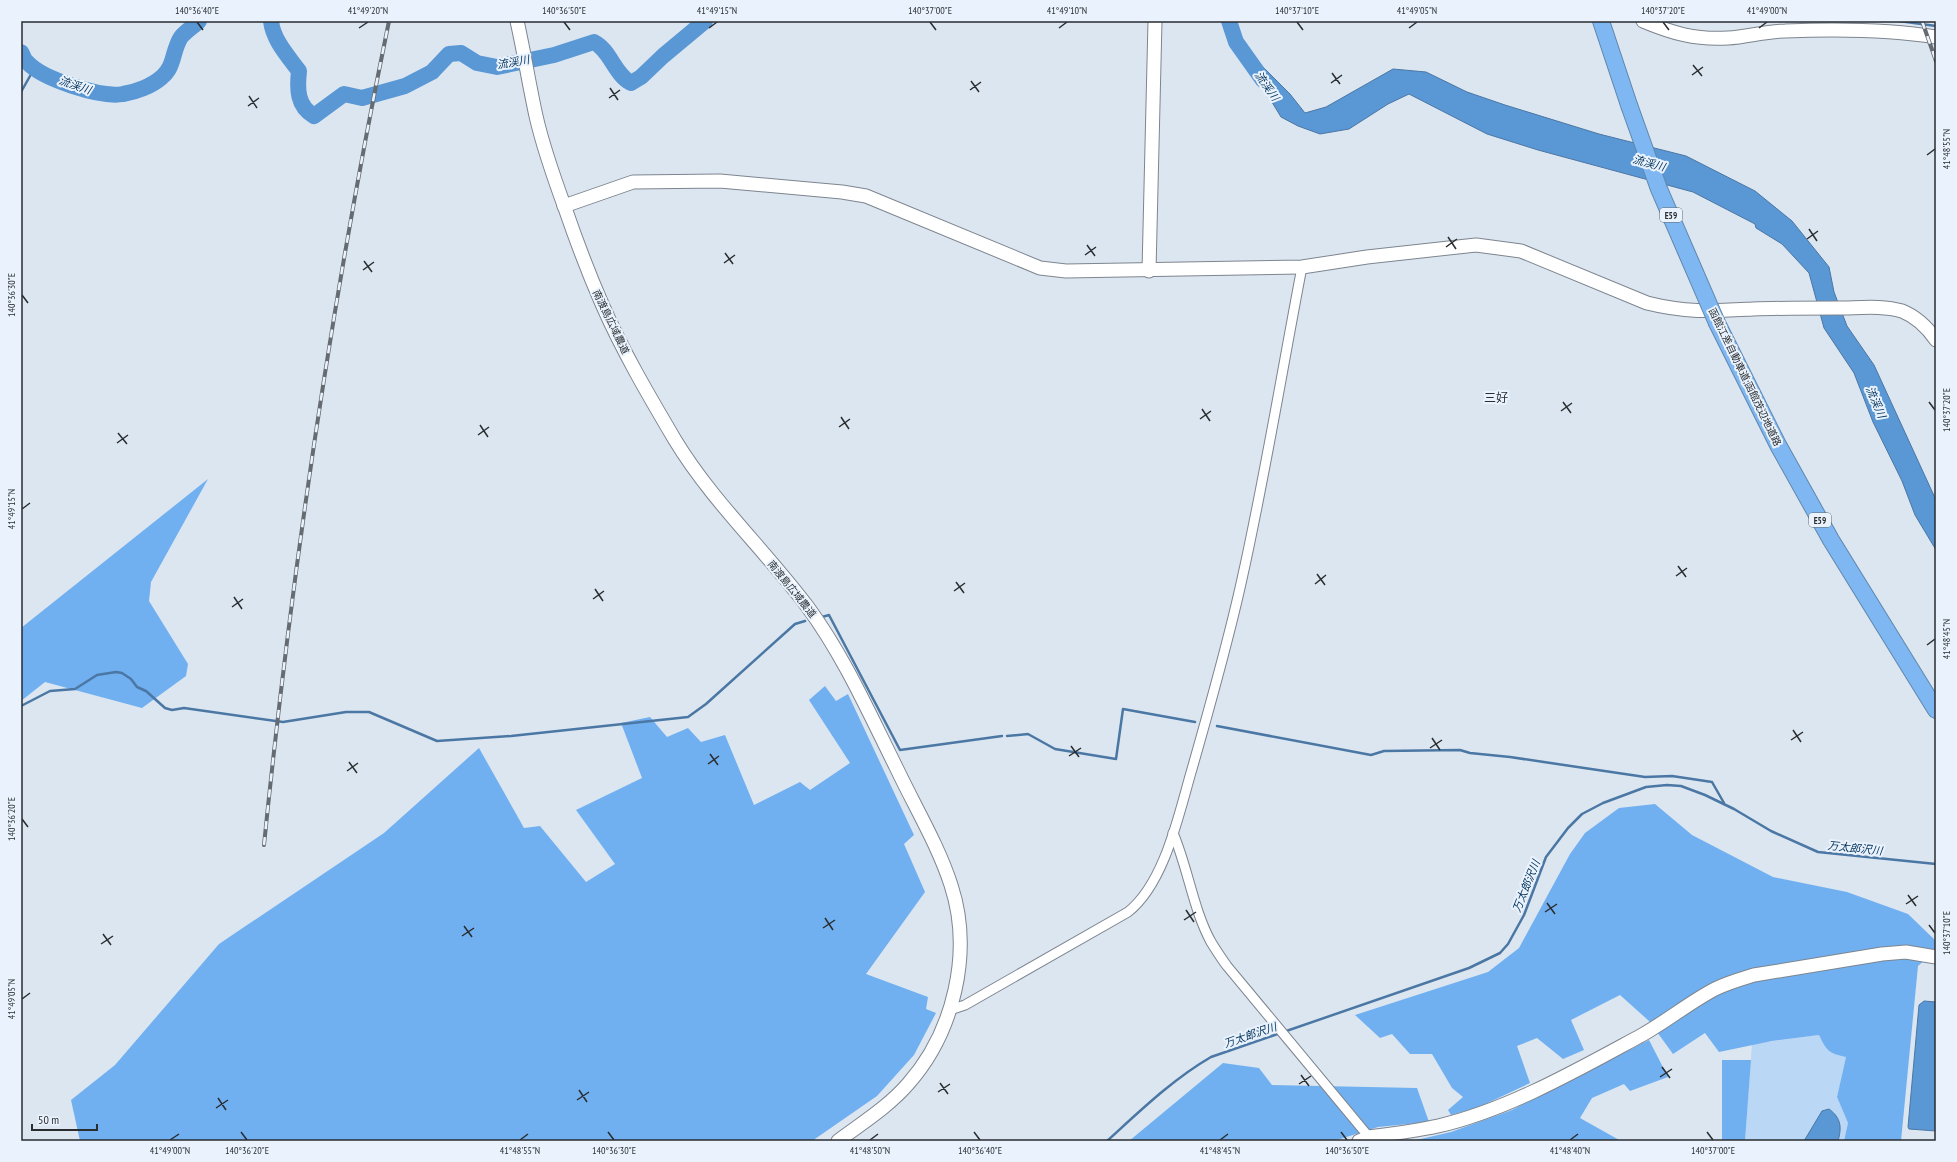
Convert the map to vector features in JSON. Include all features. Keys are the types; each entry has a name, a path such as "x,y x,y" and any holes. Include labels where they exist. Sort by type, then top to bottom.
{"highway":[{"name":"函館江差自動車道;函館茂辺地道路","path":"1601,21 1629,105 1660,189 1717,323 1778,445 1831,540 1936,710"}],"street":[{"name":"南渡島広域農道","path":"517,21 536,116 564,206 602,305 624,350 693,469 722,506 783,576 821,625 862,699 935,845 952,889 958,915 959,965 950,1010 925,1060 908,1084 888,1103 838,1141"},
{"path":"1149,271 1155,21"},
{"path":"1643,21 1671,33 1696,38 1728,38 1784,31 1901,31 1936,37"},
{"path":"564,206 633,182 720,181 842,192 866,196 1040,268 1066,271 1149,271 1302,267 1367,257 1476,245 1521,251 1648,303 1669,308 1684,311 1721,312 1782,309 1889,308 1908,314 1924,325 1936,340"},
{"path":"950,1010 965,1005 1116,920 1136,906 1149,890 1157,876 1173,834 1216,689 1242,579 1302,267"},
{"path":"1173,834 1182,856 1203,923 1211,942 1226,966 1283,1031 1364,1139 1438,1126 1509,1102 1619,1047 1650,1030 1714,990 1738,980 1754,975 1882,954 1906,952 1936,957"}],"shaded area":[{"path":"208,479 151,582 149,601 188,664 186,676 142,708 45,682 21,701 21,628"},
{"path":"825,686 836,701 848,694 914,835 904,844 925,892 866,974 928,997 926,1009 936,1013 914,1055 877,1096 812,1141 80,1141 71,1100 115,1065 219,944 384,833 479,748 524,828 540,826 586,882 615,864 576,810 642,778 621,723 650,717 667,737 688,728 701,742 725,735 754,805 800,782 810,790 850,763 809,700"},
{"path":"1655,804 1692,835 1773,877 1847,892 1908,914 1936,941 1936,950 1918,966 1901,1141 1844,1141 1848,1123 1837,1097 1846,1057 1835,1054 1826,1048 1819,1035 1772,1041 1719,1052 1705,1033 1673,1054 1649,1021 1620,995 1571,1020 1584,1050 1563,1059 1537,1038 1517,1046 1530,1083 1479,1107 1451,1115 1448,1110 1463,1097 1452,1088 1432,1054 1410,1054 1392,1034 1380,1038 1355,1015 1488,972 1519,948 1570,854 1585,833 1619,808"},
{"path":"1819,1035 1826,1048 1846,1057 1837,1097 1848,1123 1844,1141 1745,1141 1752,1044"},
{"path":"1649,1040 1668,1077 1630,1091 1624,1084 1592,1098 1580,1118 1621,1141 1412,1141 1451,1132 1512,1110"},
{"path":"1722,1060 1751,1060 1745,1141 1722,1141"},
{"path":"1223,1063 1259,1068 1272,1085 1417,1088 1429,1122 1378,1127 1334,1141 1129,1141"}],"water":[{"path":"1247,61 1258,62 1290,94 1305,113 1326,107 1393,69 1426,72 1467,92 1505,105 1599,134 1686,156 1755,191 1792,221 1829,267 1834,292 1847,326 1874,365 1936,500 1936,550 1915,515 1902,481 1873,422 1854,373 1824,328 1809,273 1782,244 1756,228 1755,224 1693,192 1538,150 1487,134 1409,94 1388,104 1349,129 1320,134 1298,126 1281,117"},
{"path":"1924,1001 1936,1002 1936,1131 1909,1129 1908,1127 1919,1005"},
{"path":"1829,1109 1833,1112 1840,1123 1838,1141 1804,1141 1822,1111"}],"waterway":[{"name":"流渓川","path":"21,52 26,61 45,75 58,81 101,93 123,94 144,88 162,77 169,68 181,37 199,21"},
{"name":"流渓川","path":"271,21 272,28 278,41 299,71 298,91 301,102 308,112 314,116 344,94 362,98 405,86 432,72 449,54 461,53 477,63 497,67 554,55 594,42 605,51 620,74 631,83 641,77 663,56 705,21"},
{"name":"流渓川","path":"1229,21 1236,42 1263,80"},
{"path":"1899,21 1936,26"},
{"path":"21,92 34,69"},
{"path":"822,617 829,615 900,750 1002,736"},
{"path":"21,706 50,691 75,689 97,675 116,672 122,673 131,679 137,687 146,691 165,708 172,710 184,708 283,722 346,712 369,712 437,741 511,736 688,717 706,704 795,624 805,621"},
{"path":"1007,736 1028,734 1055,749 1116,759 1123,709 1195,722"},
{"path":"1217,726 1371,755 1384,751 1460,750 1470,753 1510,757 1645,777 1672,776 1712,782 1724,803"},
{"name":"万太郎沢川","path":"1107,1141 1170,1085 1211,1057 1469,968 1500,953 1508,944 1524,915 1546,857 1568,828 1582,814 1603,803 1646,787 1667,785 1681,786 1705,795 1734,809 1771,831 1818,852 1936,864"}],"railway":[{"path":"264,845 287,638 316,432 350,226 389,21"},
{"path":"1922,21 1936,61"}],"district":[{"name":"三好","path":"1496,397"}]}
